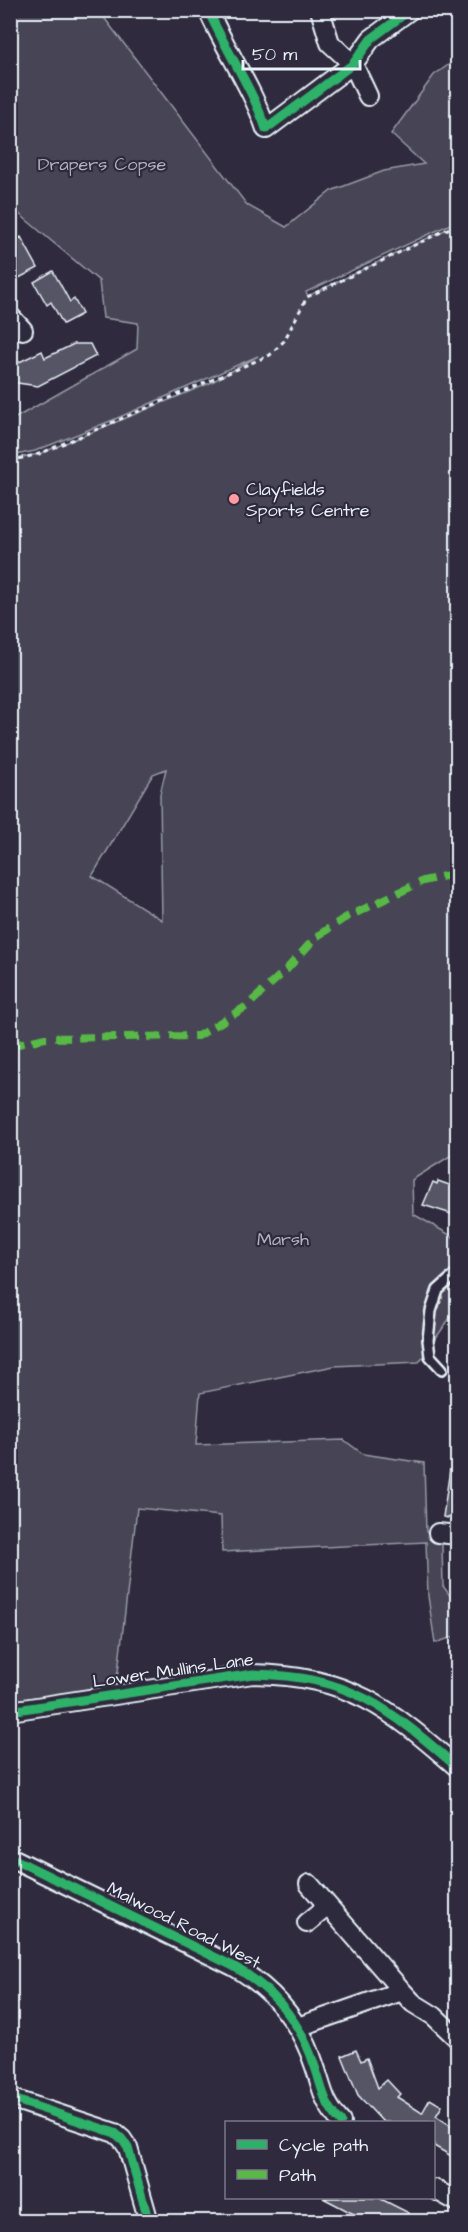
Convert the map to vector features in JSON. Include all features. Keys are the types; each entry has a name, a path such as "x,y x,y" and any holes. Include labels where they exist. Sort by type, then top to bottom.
{"street":[{"path":"208,10 222,42 258,103 266,129 353,64 371,39 410,10"},
{"path":"320,10 330,43 353,64 368,96"},
{"path":"10,316 23,330"},
{"path":"438,1533 458,1535"},
{"name":"Lower Mullins Lane","path":"10,1711 253,1674 290,1676 325,1682 366,1698 408,1725 458,1768"},
{"name":"Malwood Road West","path":"10,1857 249,1975 271,1994 298,2027 308,2046 326,2102 340,2121"},
{"path":"309,1884 413,2003 434,2016 449,2018 458,2039"},
{"path":"307,1923 328,1906"},
{"path":"298,2027 402,1991"},
{"path":"10,2098 115,2133 122,2139 128,2148 149,2222"},
{"path":"435,2190 458,2202"}],"lane":[{"path":"442,1370 430,1356 428,1340 430,1311 438,1290 458,1272"}],"path":[{"path":"10,460 39,454 270,356 284,341 307,297 458,224"}],"green space":[{"path":"14,11 99,11 247,205 286,227 331,191 384,171 424,164 391,134 434,75 457,59 457,221 306,292 308,296 457,224 458,1151 412,1180 413,1214 457,1239 457,1308 419,1362 334,1366 200,1393 196,1445 344,1440 363,1454 424,1463 426,1532 442,1545 443,1586 457,1605 457,1640 453,1637 435,1643 428,1596 426,1542 222,1552 221,1516 137,1508 118,1672 113,1688 11,1704 11,459 39,454 210,383 258,356 113,420 35,451 11,456 10,421 137,349 138,323 103,318 99,281 11,207 10,17","holes":["166,769 160,794 162,920 92,876 153,774"]}],"building":[{"path":"21,237 38,268 19,278 10,263 10,243"},
{"path":"53,271 70,302 74,299 82,314 63,324 51,302 47,305 34,282"},
{"path":"74,344 90,344 96,356 38,386 11,382 13,365 42,351 45,358"},
{"path":"438,1181 458,1188 458,1216 423,1205 433,1182 437,1184"},
{"path":"450,1469 458,1470 458,1520 443,1517"},
{"path":"356,2050 361,2061 367,2058 378,2088 387,2080 400,2094 397,2097 422,2113 430,2099 442,2106 436,2116 458,2130 458,2160 435,2147 435,2121 382,2121 358,2095 342,2056"},
{"path":"325,2199 381,2199 409,2213 405,2222 369,2222"}],"marked path":[{"path":"10,1046 45,1038 198,1036 247,1006 287,969 316,937 343,919 423,881 458,873"}],"cycle path":[{"path":"208,10 254,98 266,129 353,64 371,39 410,10"},
{"path":"10,1711 253,1674 287,1676 316,1681 366,1699 410,1728 458,1768"},
{"path":"10,1857 233,1966 260,1985 272,1995 293,2020 308,2048 326,2101 340,2121"},
{"path":"10,2098 115,2133 122,2139 128,2148 149,2222"}],"place":[{"name":"Clayfields Sports Centre","path":"234,499"}],"park label":[{"name":"Drapers Copse","path":"102,164"},
{"name":"Marsh","path":"283,1239"}]}
